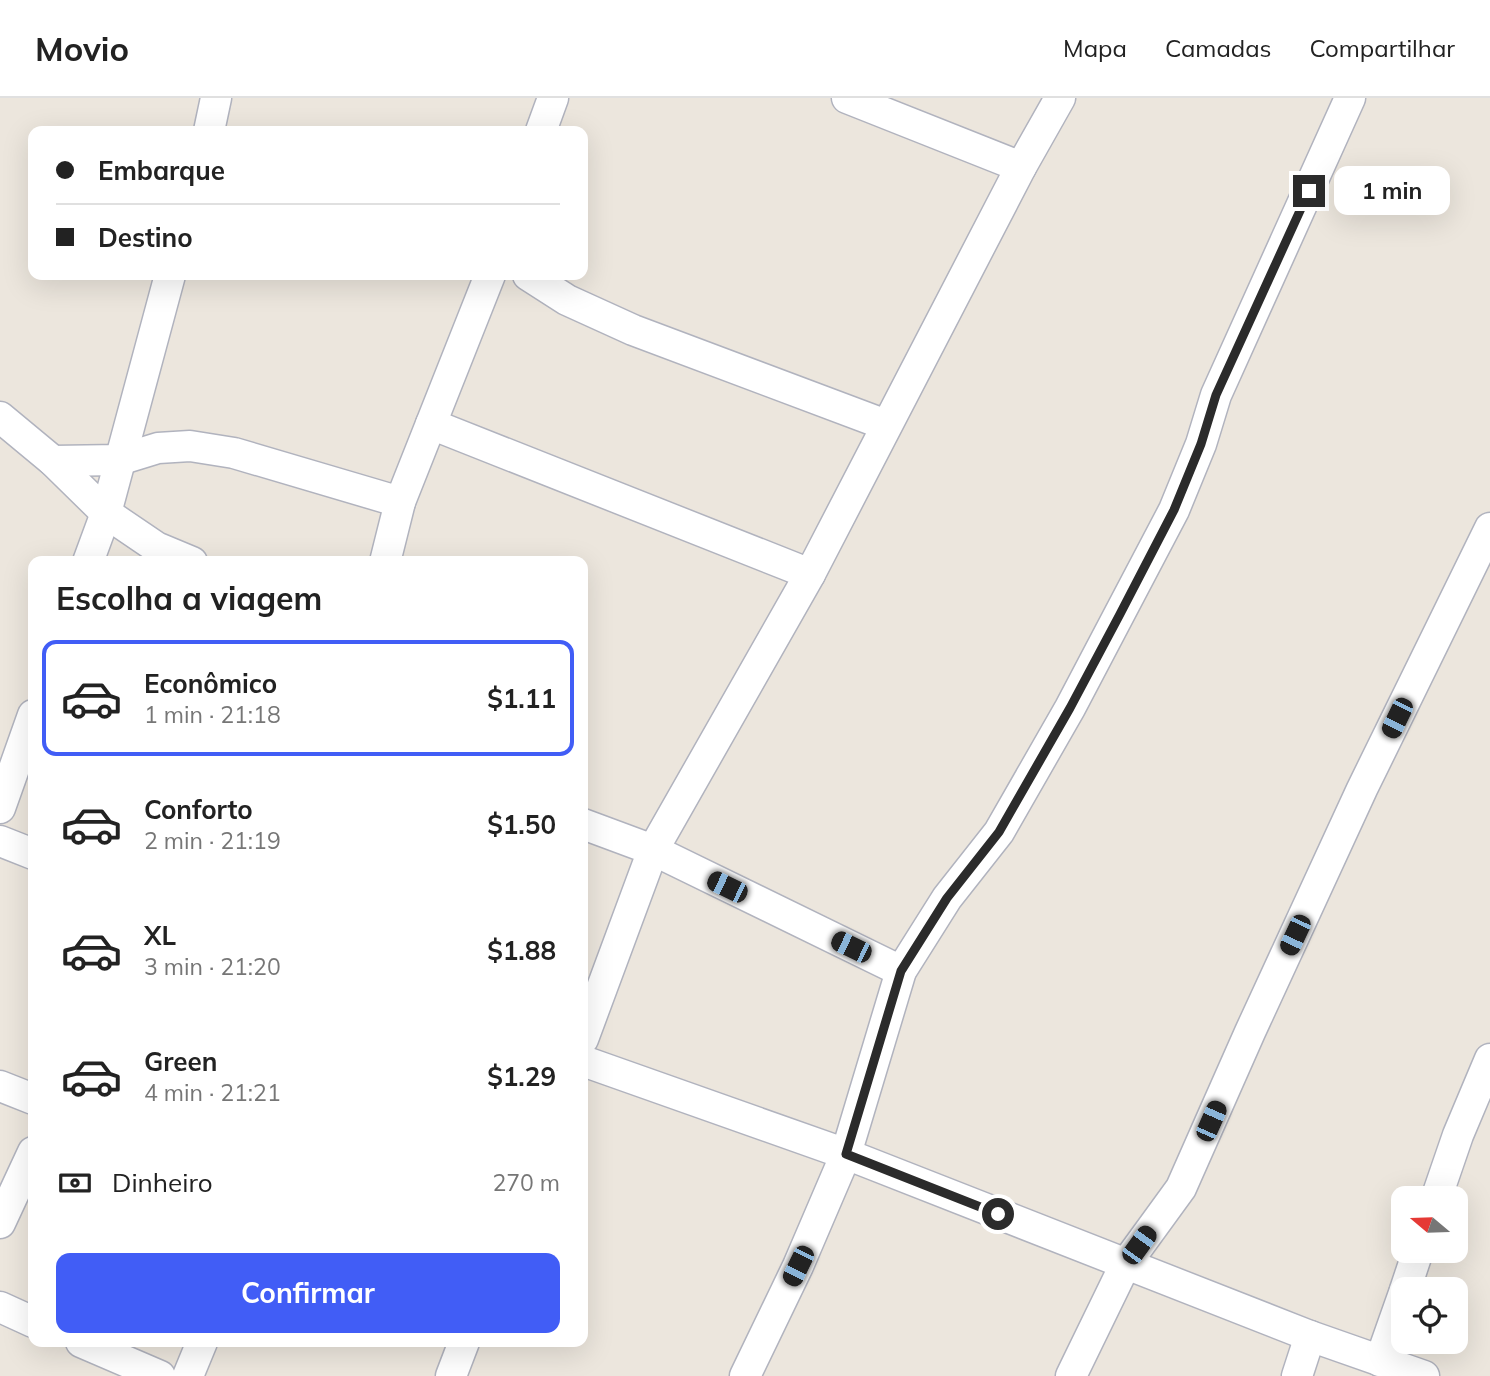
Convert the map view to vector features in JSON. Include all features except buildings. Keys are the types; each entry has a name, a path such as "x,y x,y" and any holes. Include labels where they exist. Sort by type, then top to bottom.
{"street":[{"path":"210,126 216,98"},
{"path":"543,126 553,98"},
{"path":"847,98 1021,167"},
{"path":"588,1026 653,850 810,574 1021,167 1060,98"},
{"path":"745,1376 798,1266 846,1154 901,971 947,898 999,832 1126,604 1174,510 1201,444 1216,395 1350,98"},
{"path":"90,556 106,513 169,280"},
{"path":"386,556 400,502 487,280"},
{"path":"536,280 566,300 634,330 886,425"},
{"path":"0,417 53,461 106,513 156,547 178,556"},
{"path":"430,424 810,574"},
{"path":"53,461 119,460 158,448 190,446 234,453 400,502"},
{"path":"1071,1376 1125,1265 1181,1188 1362,789 1490,528"},
{"path":"0,808 28,729"},
{"path":"588,826 653,850 901,971"},
{"path":"0,841 28,852"},
{"path":"1440,1186 1458,1135 1490,1059"},
{"path":"588,1064 846,1154 1125,1265 1310,1336 1424,1376"},
{"path":"0,1086 28,1097"},
{"path":"0,1223 28,1163"},
{"path":"0,1307 28,1320"},
{"path":"1380,1360 1391,1329"},
{"path":"1297,1376 1310,1336"},
{"path":"93,1347 160,1376"},
{"path":"188,1376 200,1347"},
{"path":"451,1376 462,1347"}],"route":[{"path":"998,1214 846,1154 901,971 947,898 999,832 1119,616 1174,510 1201,444 1216,395 1309,191"}]}
